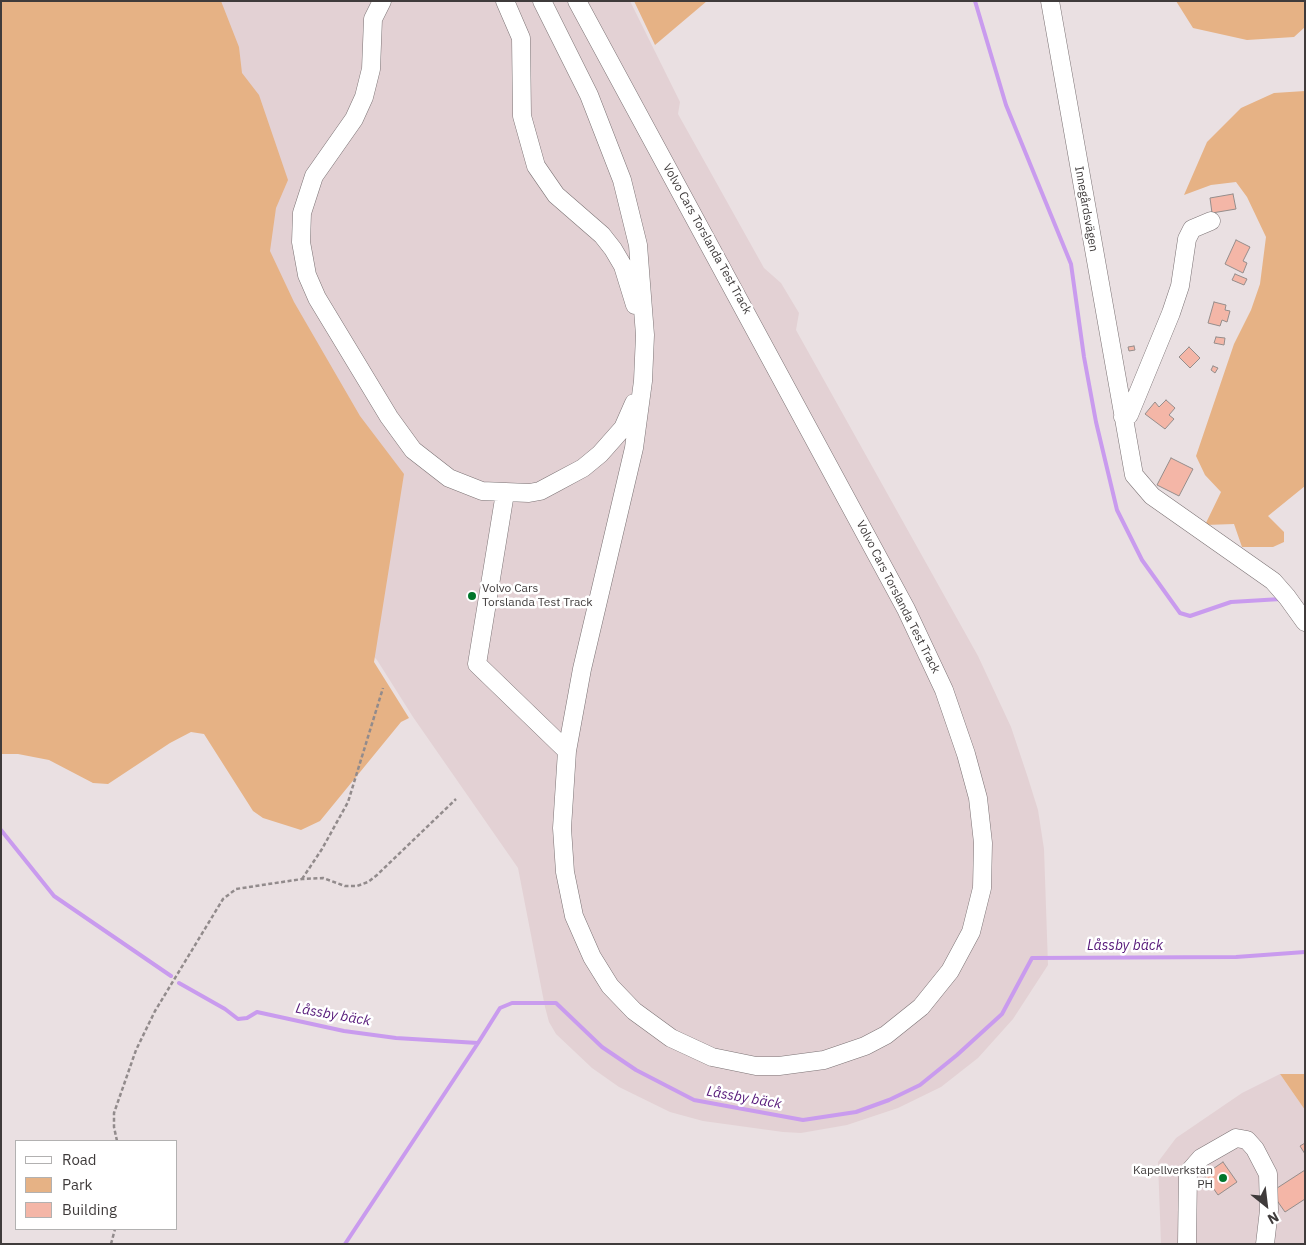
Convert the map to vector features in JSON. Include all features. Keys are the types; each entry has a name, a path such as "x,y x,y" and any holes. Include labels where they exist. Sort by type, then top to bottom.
{"street":[{"path":"366,1 373,19"},
{"name":"Volvo Cars Torslanda Test Track","path":"382,1 373,19 371,69 361,106 317,170 304,204 301,242 305,266 323,310 389,417 413,450 440,472 461,484 482,491 505,493 540,491 577,478 602,461 627,433 641,403"},
{"name":"Volvo Cars Torslanda Test Track","path":"505,1 520,38 522,116 536,166 556,194 602,235 613,249 623,266 629,282 639,328 638,381 633,406 623,428 607,449 592,461 540,491"},
{"name":"Volvo Cars Torslanda Test Track","path":"542,1 593,104 612,151 628,201 639,252 644,313 641,403 624,493 580,676 567,751 562,828 565,877 576,921 592,957 619,995 652,1026 691,1049 734,1062 768,1066 801,1064 845,1054 886,1034 904,1022 937,990 962,952 978,910 983,873 983,843 973,776 944,690 882,562 577,1"},
{"name":"Innegårdsvägen","path":"1050,1 1131,467 1141,485 1152,496 1272,581 1287,597 1301,617"},
{"path":"1123,417 1129,415 1171,313 1180,286 1187,239 1192,228 1211,221"},
{"path":"505,493 477,664 567,751"},
{"path":"1187,1244 1188,1173 1201,1158 1236,1138 1247,1140 1255,1149 1268,1174 1269,1194 1264,1244"}],"path":[{"path":"302,879 322,849 348,802 384,688"},
{"path":"117,1140 114,1113 136,1050 155,1011 223,899 236,889 302,879 323,878 346,886 357,886 368,882 377,876 456,799"},
{"path":"111,1244 115,1230"}],"shaded area":[{"path":"1,1 630,1 680,102 678,114 764,268 781,283 799,313 796,330 978,656 1011,727 1028,778 1038,810 1044,849 1048,965 1013,1019 978,1058 941,1087 898,1108 847,1125 801,1133 783,1132 703,1121 670,1112 619,1087 592,1068 556,1034 549,1022 545,1007 518,868 413,717 377,660 327,606"},
{"path":"1280,1074 1305,1110 1305,1244 1161,1244 1158,1162 1176,1138 1242,1093"}],"green space":[{"path":"1,1 221,1 239,47 242,73 259,95 288,180 276,208 270,251 294,302 360,416 404,474 374,662 409,718 401,722 320,821 301,830 263,818 253,811 204,734 191,732 170,743 108,784 93,783 49,760 18,754 1,754"},
{"path":"634,1 707,1 655,45"},
{"path":"1176,1 1305,1 1305,27 1294,37 1247,40 1193,28"},
{"path":"1305,91 1305,486 1268,516 1284,532 1284,542 1273,547 1242,547 1234,524 1205,525 1221,492 1205,475 1196,456 1234,344 1251,310 1260,284 1266,237 1247,197 1236,182 1211,185 1184,195 1207,142 1241,108 1274,93"},
{"path":"1280,1074 1305,1074 1305,1110"}],"building":[{"path":"1233,194 1236,209 1212,213 1210,198"},
{"path":"1236,240 1250,247 1243,261 1247,263 1243,273 1225,264"},
{"path":"1235,274 1247,279 1244,285 1232,280"},
{"path":"1214,302 1226,305 1225,310 1230,311 1227,322 1222,320 1220,326 1208,323"},
{"path":"1216,337 1225,338 1224,345 1214,343"},
{"path":"1134,346 1135,350 1129,351 1128,347"},
{"path":"1189,347 1200,358 1190,368 1179,357"},
{"path":"1213,366 1218,368 1215,373 1211,370"},
{"path":"1166,400 1175,408 1169,415 1174,419 1165,429 1145,414 1155,402 1159,407"},
{"path":"1171,458 1193,469 1179,496 1157,485"},
{"path":"1305,1143 1305,1154 1300,1146"},
{"path":"1223,1162 1237,1182 1218,1195 1204,1175"},
{"path":"1305,1170 1305,1199 1285,1212 1271,1192"}],"waterway":[{"path":"975,1 1006,105 1071,264 1084,357 1096,422 1117,510 1142,560 1180,613 1190,616 1231,602 1281,599"},
{"path":"1,830 54,896 171,976"},
{"name":"Låssby bäck","path":"179,983 225,1009 238,1019 247,1018 257,1012 344,1031 396,1038 478,1043 500,1008 512,1003 556,1003 602,1047 636,1070 694,1100 803,1120 856,1112 889,1100 920,1085 957,1055 1002,1014 1032,958 1236,957 1305,952"},
{"path":"345,1244 478,1043"}],"place":[{"name":"Volvo Cars Torslanda Test Track","path":"472,596"},
{"name":"Kapellverkstan PH","path":"1223,1178"}]}
